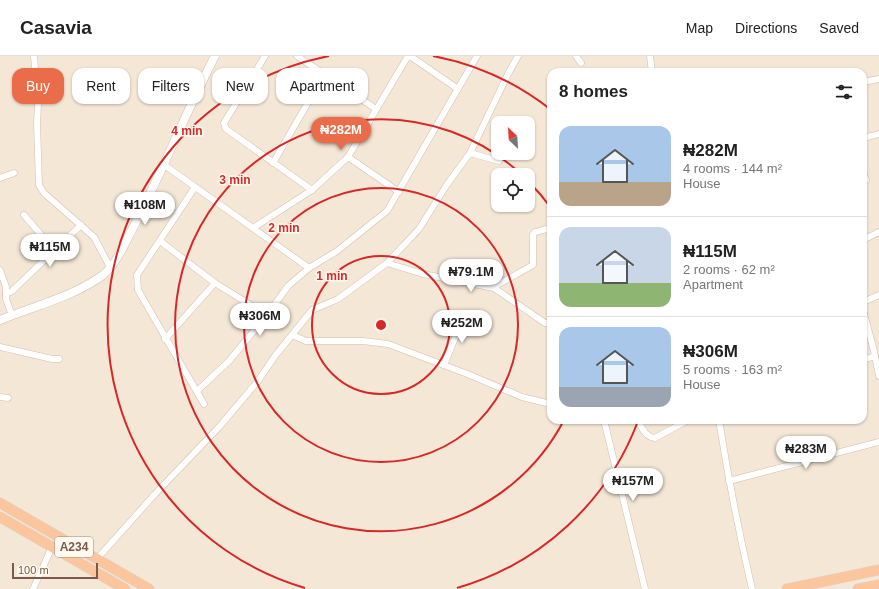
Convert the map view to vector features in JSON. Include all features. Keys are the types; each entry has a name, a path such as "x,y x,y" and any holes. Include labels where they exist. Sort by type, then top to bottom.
{"highway":[{"name":"A234","path":"0,503 148,589"},
{"name":"A234","path":"0,517 122,588"},
{"path":"787,589 879,570"},
{"path":"858,589 879,585"}],"street":[{"path":"34,56 38,105 37,123 39,185 44,193 94,237 110,267"},
{"path":"265,56 224,123 226,129 312,190"},
{"path":"297,56 313,68"},
{"path":"253,228 312,190 348,158 409,56 458,89"},
{"path":"197,391 229,361 267,315 288,286 309,268 337,251 387,211 477,56"},
{"path":"96,560 155,494 220,426 258,381 312,310 338,299 387,263 420,230 446,186 470,153 518,56"},
{"path":"576,56 581,63"},
{"path":"650,56 652,68"},
{"path":"0,320 79,290 104,274 110,267 119,254 153,189 163,164 213,57"},
{"path":"867,81 879,79"},
{"path":"273,163 308,104"},
{"path":"367,104 376,110"},
{"path":"867,137 879,134"},
{"path":"470,153 499,161"},
{"path":"348,158 399,192"},
{"path":"163,164 309,268"},
{"path":"0,178 14,174"},
{"path":"195,187 137,276 136,283 138,290 165,339 204,404"},
{"path":"24,215 55,251"},
{"path":"6,294 12,291 81,225"},
{"path":"494,288 534,265 533,234 535,232 547,229"},
{"path":"867,238 879,232"},
{"path":"160,241 215,283 267,315"},
{"path":"387,263 424,274 494,288 544,323 547,323"},
{"path":"0,270 6,287 6,299 12,315"},
{"path":"165,339 215,283"},
{"path":"867,300 879,295"},
{"path":"444,365 464,316"},
{"path":"867,324 876,355 879,376"},
{"path":"292,336 306,341 363,341 388,344 522,397 547,403"},
{"path":"0,347 59,359"},
{"path":"0,397 8,398"},
{"path":"605,424 645,589"},
{"path":"640,424 644,432 655,438 681,424"},
{"path":"719,424 740,540 752,589"},
{"path":"729,481 879,442"},
{"path":"33,589 52,547"}],"shaded area":[{"path":"0,56 879,56 879,589 0,589"}]}
